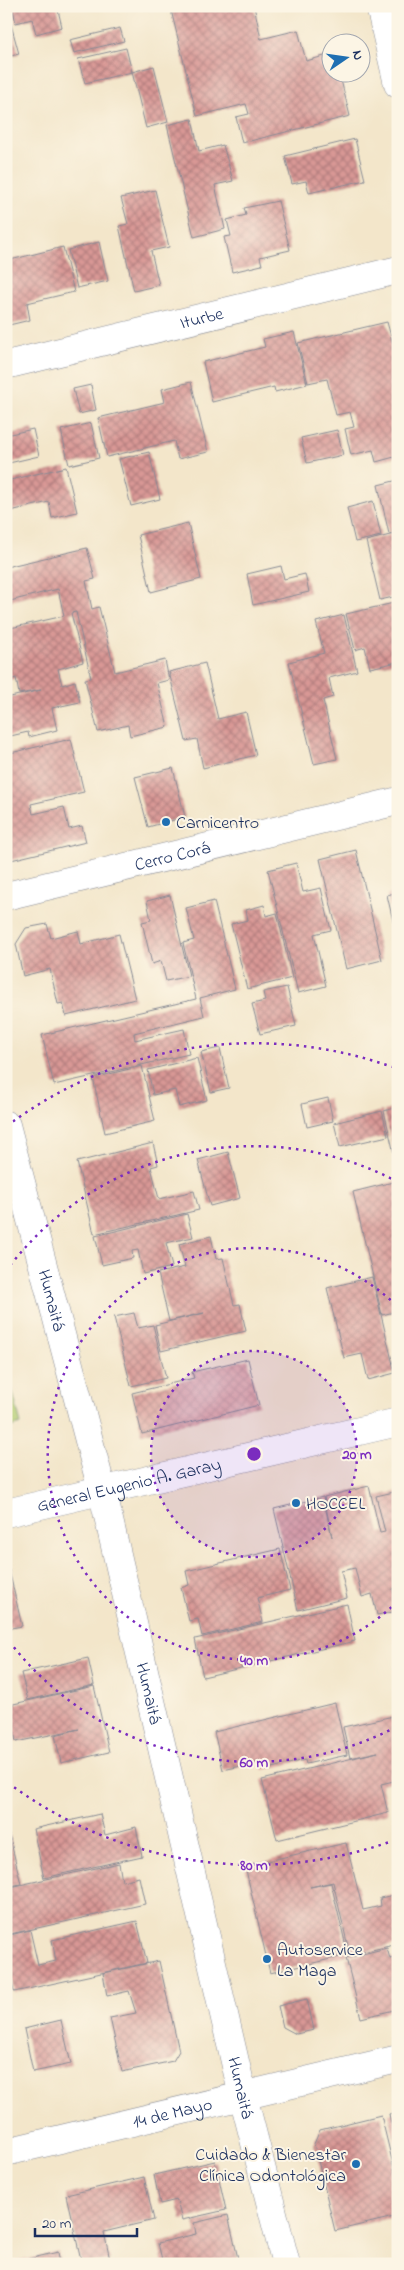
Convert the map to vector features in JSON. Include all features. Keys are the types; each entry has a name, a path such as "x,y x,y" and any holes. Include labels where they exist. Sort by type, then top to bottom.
{"street":[{"path":"380,6 398,84"},
{"name":"Iturbe","path":"6,364 398,270"},
{"name":"Cerro Corá","path":"6,896 398,801"},
{"name":"Humaitá","path":"6,1125 102,1490 243,2096 286,2264"},
{"name":"General Eugenio A. Garay","path":"6,1513 398,1422"},
{"name":"14 de Mayo","path":"6,2152 398,2059"}],"green space":[{"path":"6,1366 21,1424 6,1428"}],"building":[{"path":"6,6 19,54 6,57"},
{"path":"12,6 57,6 62,27 36,34 32,19 16,23"},
{"path":"170,6 254,6 261,39 298,30 306,61 322,57 322,82 342,82 350,116 242,143 236,117 249,114 246,104 197,116"},
{"path":"120,28 124,41 74,53 70,40"},
{"path":"126,48 132,72 85,83 78,59"},
{"path":"154,66 168,122 146,128 132,72"},
{"path":"192,119 199,151 223,145 233,181 215,185 225,229 194,237 167,125"},
{"path":"355,139 365,180 309,193 306,181 292,184 285,156"},
{"path":"155,190 169,247 151,251 159,285 134,291 119,226 128,224 121,198"},
{"path":"278,201 290,250 260,257 262,265 232,272 224,237 231,236 227,220 246,215 244,208"},
{"path":"99,242 108,281 77,288 68,250"},
{"path":"63,247 74,292 27,303 30,320 9,325 6,314 6,261"},
{"path":"387,322 398,363 398,456 376,462 373,450 351,455 345,429 354,427 350,412 336,415 327,379 308,383 298,343"},
{"path":"294,332 307,384 275,392 274,387 212,402 203,362 265,347 263,339"},
{"path":"191,382 208,452 178,459 174,441 107,457 98,418 165,402 162,389"},
{"path":"91,385 96,410 79,414 73,389"},
{"path":"91,423 99,458 69,465 61,430"},
{"path":"33,429 39,456 9,463 6,454 6,435"},
{"path":"337,430 343,455 307,463 301,438"},
{"path":"149,452 160,499 131,506 119,459"},
{"path":"66,467 77,512 52,518 49,502 6,512 6,481"},
{"path":"398,480 398,532 389,534 378,485"},
{"path":"373,501 381,536 355,542 347,508"},
{"path":"188,523 201,579 151,592 138,535"},
{"path":"398,533 398,596 380,600 366,541"},
{"path":"87,548 95,579 86,581 92,609 99,607 115,672 165,660 169,680 157,683 168,727 130,736 128,725 98,732 85,679 91,678 76,612 71,613 83,662 58,669 62,685 75,681 80,702 52,708 57,730 29,737 28,732 6,737 6,698 41,690 19,694 16,678 6,681 6,629 64,616 58,589 6,602 6,567"},
{"path":"281,566 284,579 305,574 309,592 253,605 247,574"},
{"path":"398,602 398,662 370,668 365,647 355,650 346,614"},
{"path":"344,615 357,671 329,678 333,697 323,700 337,759 314,764 289,662 324,653 316,622"},
{"path":"205,663 218,719 246,712 256,755 203,768 197,739 186,741 169,672"},
{"path":"71,739 84,792 31,804 33,814 64,807 69,829 82,826 86,842 11,860 6,840 6,754"},
{"path":"173,768 185,817 148,827 135,777"},
{"path":"356,850 382,960 346,969 320,859"},
{"path":"296,863 303,892 321,888 331,930 314,934 326,986 298,993 268,870"},
{"path":"398,892 398,938 397,938 387,895"},
{"path":"170,895 189,976 166,981 161,961 152,964 142,922 151,920 147,901"},
{"path":"214,901 235,989 200,998 204,1016 134,1033 135,1040 184,1029 189,1054 54,1085 42,1035 196,999 183,943 194,940 186,908"},
{"path":"264,905 266,916 277,913 292,978 247,989 231,924 248,920 246,910"},
{"path":"47,924 51,938 78,931 81,944 119,934 135,999 66,1016 63,1003 58,1004 50,969 23,976 16,944 26,928"},
{"path":"287,987 296,1026 260,1034 252,1004 265,1001 263,992"},
{"path":"220,1048 229,1088 211,1092 201,1052"},
{"path":"197,1058 207,1100 179,1107 175,1090 153,1095 148,1070"},
{"path":"142,1066 155,1121 105,1133 93,1078"},
{"path":"328,1098 333,1121 307,1127 302,1104"},
{"path":"398,1107 398,1161 396,1162 384,1111"},
{"path":"382,1111 388,1136 340,1147 334,1123"},
{"path":"153,1143 158,1165 151,1167 159,1199 194,1191 199,1210 94,1234 77,1162"},
{"path":"228,1152 240,1198 210,1206 198,1160"},
{"path":"397,1181 398,1311 382,1315 353,1192"},
{"path":"187,1214 193,1237 166,1243 172,1267 143,1274 138,1250 132,1251 133,1258 102,1265 95,1236"},
{"path":"211,1236 216,1259 223,1258 234,1305 240,1304 246,1331 161,1351 155,1325 204,1313 169,1321 158,1273 185,1267 179,1244"},
{"path":"372,1277 395,1373 368,1380 362,1354 344,1358 327,1288"},
{"path":"134,1313 138,1328 153,1325 166,1378 131,1386 114,1317"},
{"path":"248,1359 259,1405 142,1434 132,1393 194,1378 192,1372"},
{"path":"369,1486 380,1533 385,1532 376,1496 398,1491 398,1588 393,1589 398,1611 377,1615 372,1594 362,1597 355,1568 341,1571 347,1598 298,1610 274,1509 323,1497 332,1537 324,1497"},
{"path":"280,1549 290,1590 257,1598 263,1622 202,1636 198,1619 189,1621 181,1588 189,1585 186,1571"},
{"path":"9,1570 22,1626 6,1629 6,1571"},
{"path":"347,1604 355,1641 203,1677 195,1639"},
{"path":"88,1658 94,1685 28,1700 21,1673"},
{"path":"94,1686 109,1752 61,1763 55,1735 79,1729 16,1742 9,1705"},
{"path":"335,1703 347,1755 306,1764 305,1760 263,1770 260,1762 223,1770 214,1732"},
{"path":"398,1715 398,1780 381,1784 388,1813 277,1840 262,1780 378,1752 350,1758 343,1727"},
{"path":"100,1814 105,1835 136,1827 142,1856 44,1878 33,1829"},
{"path":"9,1834 21,1884 6,1887 6,1835"},
{"path":"346,1843 363,1910 381,1906 380,1898 398,1894 398,1944 350,1955 333,1882 310,1887 331,1883 348,1955 270,1973 245,1866"},
{"path":"119,1863 122,1881 139,1877 145,1904 6,1935 6,1888"},
{"path":"137,1921 147,1963 14,1992 6,1957 6,1936 30,1930 38,1965 56,1961 52,1940"},
{"path":"387,1948 390,1959 398,1957 398,2009 361,2018 346,1958"},
{"path":"159,1961 179,2051 173,2061 122,2072 110,2018 136,2013 129,1991 107,1996 103,1973"},
{"path":"307,1999 314,2030 296,2034 283,2027 278,2006"},
{"path":"61,2020 71,2064 33,2072 24,2029"},
{"path":"398,2112 398,2149 397,2149 389,2114"},
{"name":"Cuidado & Bienestar Clínica Odontológica","path":"381,2115 398,2185 398,2216 335,2231 314,2144 320,2130"},
{"path":"215,2161 226,2210 182,2220 177,2200 160,2204 154,2175"},
{"path":"144,2177 154,2220 104,2232 110,2260 82,2264 66,2195"},
{"path":"228,2215 239,2263 163,2264 158,2243 196,2234 194,2223"},
{"path":"58,2252 60,2264 11,2264 11,2263"}],"place":[{"name":"Carnicentro","path":"166,822"},
{"name":"HOCCEL","path":"296,1503"},
{"name":"Autoservice La Maga","path":"267,1959"},
{"name":"Cuidado & Bienestar Clínica Odontológica","path":"356,2164"}]}
